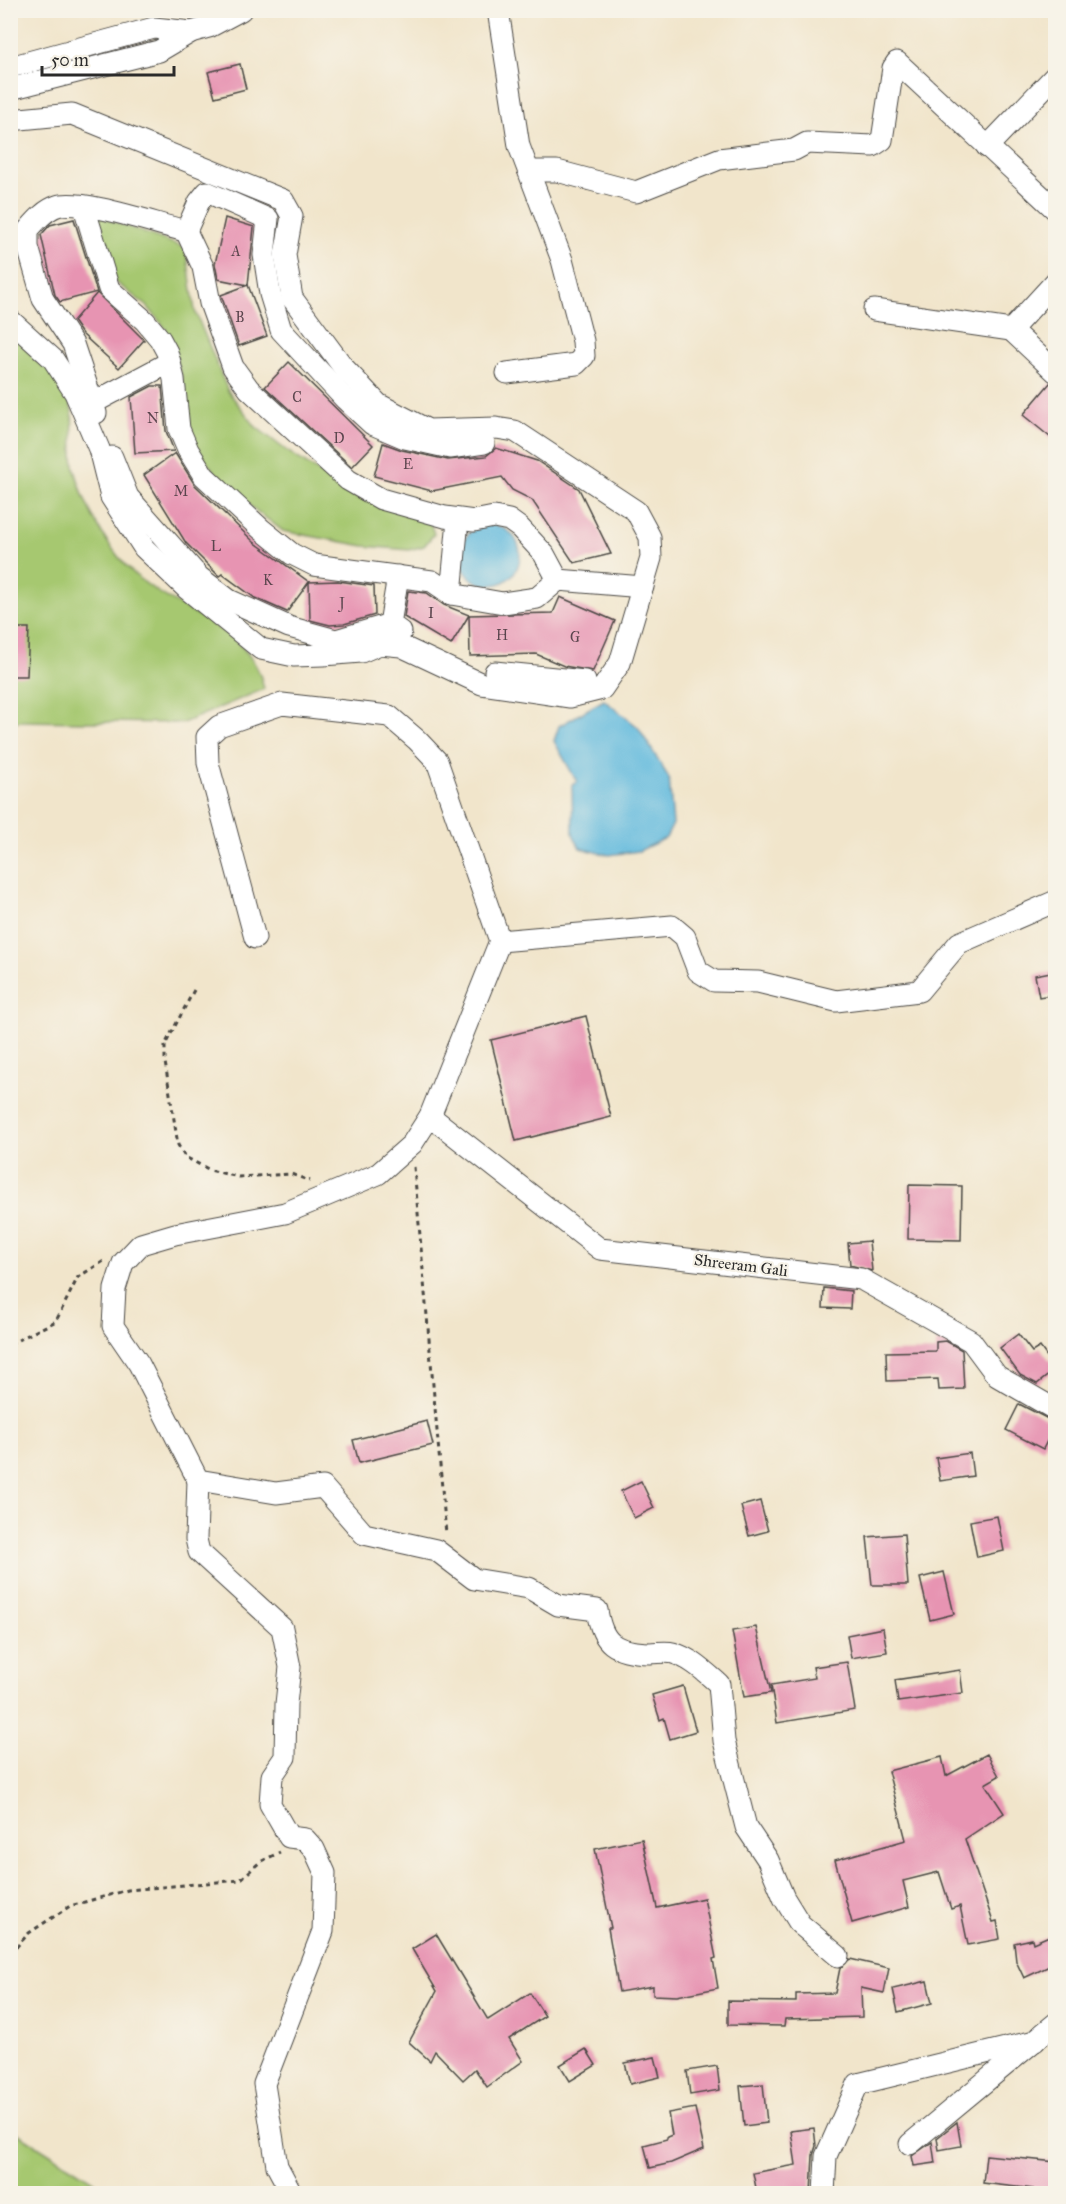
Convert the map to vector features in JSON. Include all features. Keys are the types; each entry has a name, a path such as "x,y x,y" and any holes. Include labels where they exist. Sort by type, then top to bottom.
{"street":[{"path":"10,67 154,28 202,23 241,10"},
{"path":"498,10 519,146 562,260 583,341 584,356 576,364 507,373"},
{"path":"10,89 159,51 202,23"},
{"path":"529,171 557,171 636,192 719,159 794,150 807,143 873,146 882,140 893,68 897,62 1056,210"},
{"path":"987,147 1056,75"},
{"path":"10,120 72,114 283,200 292,216 285,255 292,298 344,368 378,404 403,420 428,430 496,428 515,431 636,512 650,537 651,558 620,663 602,689 590,694 570,697 482,684 401,646 380,644 361,652 294,656 261,649 186,588 144,548 111,497 99,449 75,393 53,359 10,320"},
{"path":"484,443 450,448 405,438 372,424 345,399 281,330 270,294 264,255 268,219 207,192 199,202 186,231 203,267 210,303 234,367 249,389 356,486 381,499 458,520 474,521 494,517 509,520 520,528 544,554 558,580"},
{"path":"186,231 84,207 57,206 40,217 28,230 28,247 43,299 73,344 128,497 199,577 229,600 315,636 336,640 390,624 423,644 476,668 585,681"},
{"path":"84,207 109,290 145,321 160,339 170,362 179,429 188,450 204,476 261,530 292,554 314,565 432,581 451,594 503,603 537,598 558,580 642,587"},
{"path":"1011,330 1056,281"},
{"path":"873,310 1011,330 1056,372"},
{"path":"93,403 170,362"},
{"path":"451,594 458,520"},
{"path":"390,624 398,576"},
{"path":"255,938 208,763 207,737 219,726 282,704 389,716 437,761 500,941 430,1116 412,1144 378,1174 285,1213 175,1234 141,1244 123,1263 115,1289 113,1326 139,1364 198,1480 196,1539 199,1552 282,1628 290,1667 286,1704 285,1758 272,1776 270,1804 289,1837 305,1839 314,1849 325,1873 323,1931 264,2084 277,2166 292,2193"},
{"path":"500,941 672,926 685,937 698,970 714,981 758,982 836,1001 919,992 958,943 1056,901"},
{"name":"Shreeram Gali","path":"430,1116 600,1249 861,1279 971,1341 997,1376 1056,1410"},
{"path":"198,1480 276,1493 323,1487 364,1534 436,1550 474,1579 530,1588 558,1605 597,1610 600,1631 615,1648 641,1653 673,1653 696,1665 720,1684 724,1740 746,1827 768,1860 784,1898 800,1924 838,1956"},
{"path":"910,2144 1056,2023"},
{"path":"824,2193 826,2156 858,2084 1035,2041"}],"path":[{"path":"194,990 165,1045 165,1062 178,1145 185,1157 210,1170 238,1177 291,1174 337,1192"},
{"path":"412,1144 448,1557"},
{"path":"10,1344 56,1321 78,1277 100,1262 113,1260 123,1263"},
{"path":"10,1954 29,1933 70,1906 128,1890 240,1880 260,1862 305,1839"}],"green space":[{"path":"96,215 186,248 195,311 228,391 256,427 287,451 355,496 430,522 434,534 424,546 409,550 364,546 283,531 229,490 186,436 182,378 166,329 147,306 109,277"},
{"path":"10,331 31,342 41,351 67,394 71,406 73,455 79,485 108,543 139,578 156,591 213,624 246,651 257,668 264,689 183,723 11,721"},
{"path":"11,2129 112,2193 11,2193"}],"water":[{"path":"490,525 507,530 515,538 520,555 515,572 507,580 490,585 473,580 465,572 460,555 465,538 473,530"},
{"path":"604,700 638,727 669,778 673,824 666,838 639,851 609,855 580,848 573,834 572,785 577,782 554,741 559,726"}],"building":[{"path":"240,64 246,89 215,97 208,72"},
{"path":"225,218 254,227 248,285 218,279 215,264"},
{"path":"74,219 97,292 60,302 55,295 41,235 50,225"},
{"path":"248,285 267,336 239,346 221,295"},
{"path":"97,293 144,340 119,368 82,334 73,321"},
{"path":"289,362 373,445 352,467 265,387"},
{"path":"1050,383 1056,384 1056,442 1023,415"},
{"path":"152,386 162,386 166,431 174,451 135,453 131,397"},
{"path":"383,443 402,450 448,460 486,456 496,448 537,461 579,489 611,554 574,563 532,500 512,490 502,477 432,491 374,476"},
{"path":"175,453 195,485 254,542 309,582 287,612 255,598 222,574 219,576 186,543 144,475"},
{"path":"338,581 374,586 375,615 344,624 330,625 310,620 309,582"},
{"path":"408,591 427,593 444,605 469,615 451,645 404,617"},
{"path":"560,597 615,621 593,671 564,666 536,654 470,656 469,615 553,613"},
{"path":"10,628 29,628 27,676 10,676"},
{"path":"1056,971 1056,994 1039,997 1035,975"},
{"path":"586,1016 611,1117 516,1141 491,1040"},
{"path":"909,1185 962,1186 961,1240 908,1239"},
{"path":"869,1241 872,1271 850,1265 848,1243"},
{"path":"824,1288 851,1291 850,1309 823,1308"},
{"path":"1018,1334 1032,1352 1040,1347 1056,1369 1037,1384 1020,1375 1000,1348"},
{"path":"946,1341 962,1350 964,1389 939,1390 938,1379 887,1381 886,1352 936,1351 936,1342"},
{"path":"1019,1404 1056,1423 1043,1449 1006,1430"},
{"path":"427,1421 433,1445 359,1463 353,1440"},
{"path":"970,1453 973,1476 940,1481 936,1458"},
{"path":"641,1481 654,1508 634,1518 621,1491"},
{"path":"760,1501 768,1531 749,1536 741,1506"},
{"path":"997,1516 1004,1551 977,1557 970,1521"},
{"path":"904,1534 908,1585 872,1585 867,1537"},
{"path":"944,1572 954,1614 930,1620 920,1578"},
{"path":"756,1627 771,1693 744,1697 732,1631"},
{"path":"883,1628 887,1652 851,1658 847,1635"},
{"path":"847,1662 855,1710 777,1723 771,1685 815,1678 813,1667"},
{"path":"960,1670 963,1693 898,1702 895,1680"},
{"path":"683,1686 696,1731 670,1739 664,1718 660,1720 652,1695"},
{"path":"987,1754 999,1776 985,1784 1004,1813 965,1839 993,1922 997,1921 1000,1939 968,1945 960,1906 951,1909 939,1872 903,1881 909,1907 852,1923 835,1860 906,1840 888,1771 942,1757 946,1776"},
{"path":"642,1839 657,1908 704,1898 716,1958 713,1959 718,1988 677,1996 653,1995 653,1986 619,1992 608,1928 611,1928 595,1849"},
{"path":"1056,1933 1056,1963 1024,1978 1016,1961 1014,1943 1032,1939 1033,1943"},
{"path":"436,1934 488,2020 530,1993 545,2016 509,2039 523,2061 487,2087 475,2069 463,2080 435,2051 430,2061 409,2042 437,1991 412,1949"},
{"path":"850,1959 889,1968 884,1993 861,1988 862,2017 785,2019 784,2026 728,2025 728,2001 796,2002 796,1994 835,1993 840,1968"},
{"path":"927,1981 932,2003 898,2012 893,1989"},
{"path":"586,2049 596,2065 570,2081 560,2065"},
{"path":"655,2057 660,2077 630,2084 625,2063"},
{"path":"717,2066 720,2090 690,2095 687,2071"},
{"path":"763,2084 767,2123 744,2126 740,2086"},
{"path":"695,2108 704,2149 671,2163 650,2168 644,2145 667,2139 672,2135 668,2113"},
{"path":"957,2122 961,2146 939,2150 937,2138"},
{"path":"814,2128 816,2146 813,2155 811,2193 757,2193 753,2173 796,2165 791,2131"},
{"path":"932,2142 935,2163 914,2166 912,2156"},
{"path":"986,2155 1056,2162 1056,2193 1032,2193 1033,2189 983,2183"}]}
